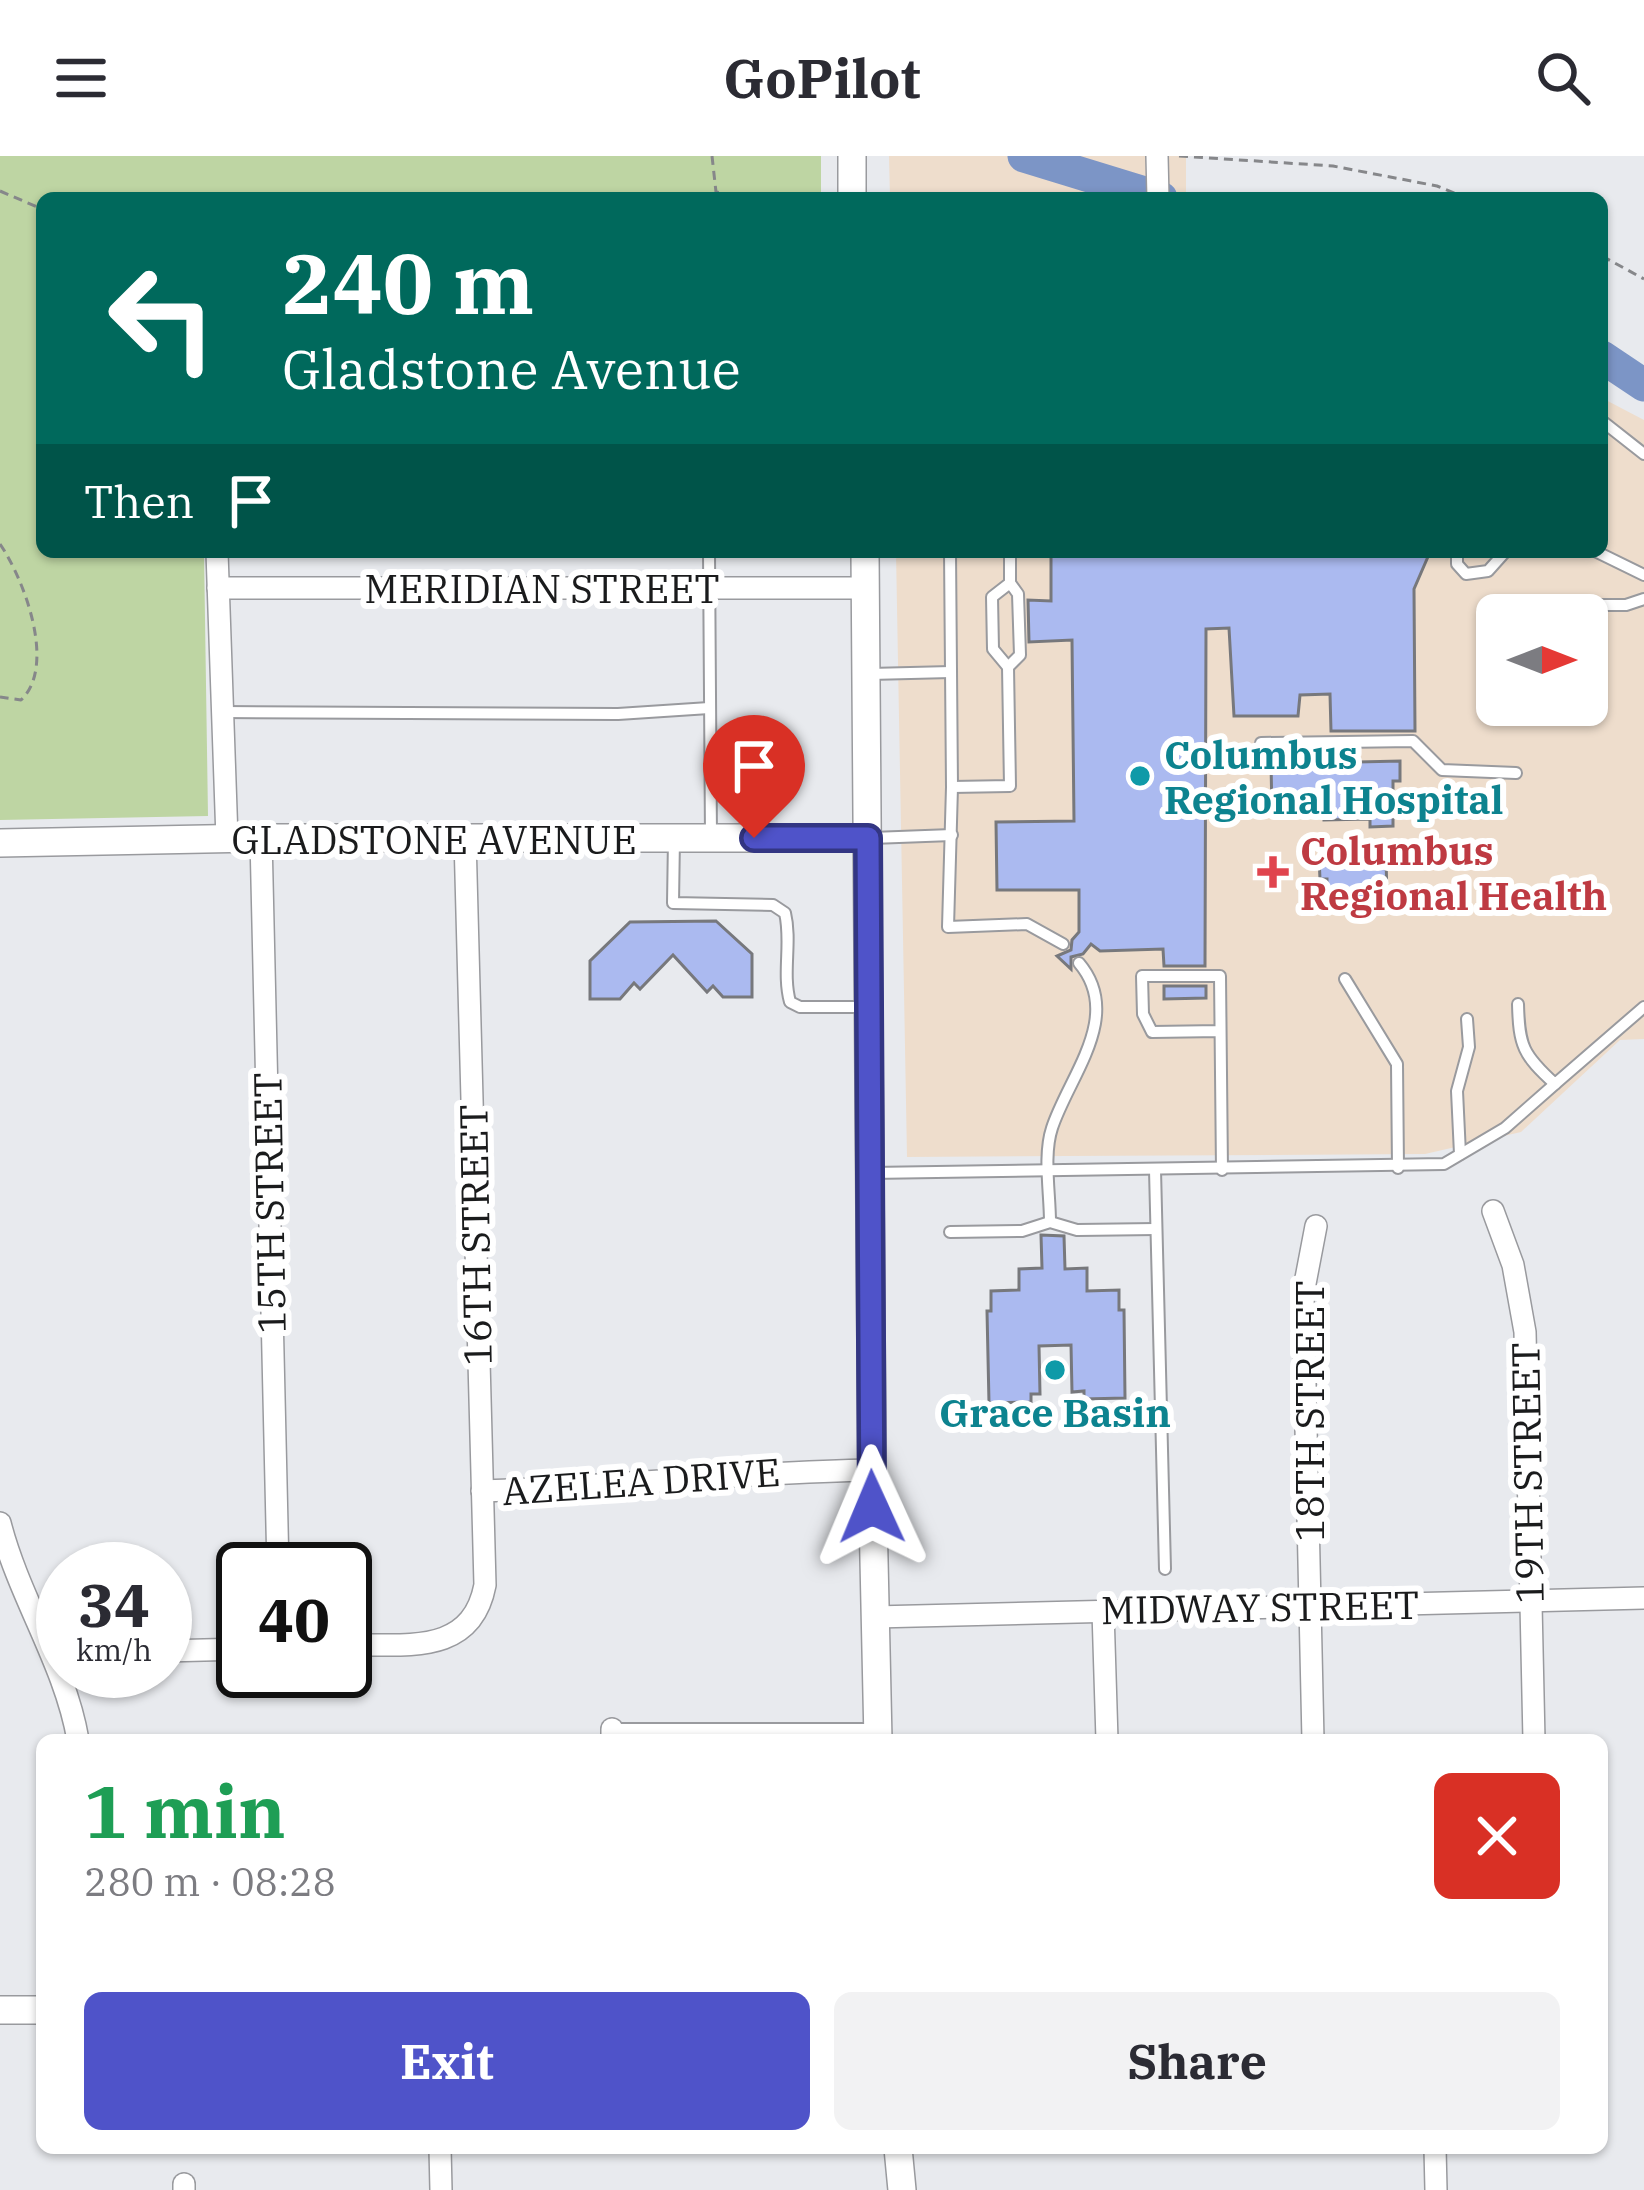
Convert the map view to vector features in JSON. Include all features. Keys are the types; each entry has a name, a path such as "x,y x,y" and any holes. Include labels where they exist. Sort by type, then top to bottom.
{"street":[{"path":"852,156 852,192"},
{"path":"1157,156 1158,192"},
{"path":"218,558 227,839"},
{"path":"865,558 878,1734"},
{"name":"MERIDIAN STREET","path":"218,588 867,588"},
{"name":"15TH STREET","path":"261,838 277,1542"},
{"name":"16TH STREET","path":"372,1644 438,1642 467,1627 480,1609 485,1585 465,838"},
{"name":"GLADSTONE AVENUE","path":"0,843 868,838"},
{"name":"19TH STREET","path":"1492,1211 1513,1265 1525,1332 1534,1734"},
{"name":"18TH STREET","path":"1313,1734 1303,1294 1316,1226"},
{"name":"AZELEA DRIVE","path":"482,1491 872,1470"},
{"path":"0,1523 13,1570 36,1616"},
{"name":"MIDWAY STREET","path":"875,1617 1644,1598"},
{"path":"1103,1611 1107,1734"},
{"path":"68,1698 77,1734"},
{"path":"0,2010 36,2010"},
{"path":"440,2154 441,2190"},
{"path":"899,2154 902,2190"},
{"path":"1435,2154 1436,2190"}],"lane":[{"path":"1608,427 1644,454"},
{"path":"1608,557 1644,574"},
{"path":"709,558 711,838"},
{"path":"950,558 948,927 1027,924 1063,944"},
{"path":"1009,667 1020,655 1018,594 1010,583 1010,558"},
{"path":"1457,558 1466,574 1488,571 1500,558"},
{"path":"952,788 1010,786 1009,667 993,649 992,597 1010,583"},
{"path":"1608,604 1644,599"},
{"path":"867,674 951,672"},
{"path":"222,712 618,714 709,709"},
{"path":"1261,743 1413,741 1442,770 1516,773"},
{"path":"868,838 952,835"},
{"path":"674,838 674,903 773,905 785,913 788,928 790,1002 800,1007 869,1007"},
{"path":"1050,1222 1050,1132 1091,1041 1097,1012 1091,978 1079,963"},
{"path":"1220,1031 1152,1032 1143,1014 1142,976 1220,976 1222,1169"},
{"path":"1345,979 1397,1064 1398,1168"},
{"path":"1518,1004 1519,1036 1527,1059 1555,1084"},
{"path":"870,1173 1444,1164 1504,1128 1644,1007"},
{"path":"1460,1154 1456,1091 1469,1047 1467,1019"},
{"path":"1155,1170 1165,1569"},
{"path":"950,1232 1022,1231 1050,1222 1077,1230 1156,1228"},
{"path":"612,1734 878,1734"}],"path":[{"path":"712,156 716,192"},
{"path":"1177,156 1334,166 1452,192"},
{"path":"1328,156 1334,166"},
{"path":"0,191 36,206"},
{"path":"1608,259 1644,278"},
{"path":"0,544 20,572 38,670 32,689 21,700 0,697"}],"shaded area":[{"path":"889,156 1186,156 1186,192 890,192"},
{"name":"Columbus Regional Health","path":"1608,401 1644,420 1644,1039 1620,1040 1521,1132 1425,1154 907,1157 896,558 1608,558"}],"green space":[{"path":"0,156 821,156 821,192 36,192 36,558 204,558 208,816 0,820"}],"building":[{"name":"Columbus Regional Hospital","path":"1051,558 1427,558 1414,589 1415,731 1331,731 1330,694 1300,695 1298,716 1234,716 1229,628 1206,629 1205,966 1164,966 1163,949 1100,951 1091,944 1083,954 1071,957 1071,969 1057,956 1071,950 1079,932 1079,890 997,890 996,822 1074,821 1072,640 1029,642 1028,600 1051,601"},
{"path":"1400,761 1400,781 1393,781 1393,826 1370,827 1370,819 1324,820 1324,811 1272,812 1271,764"},
{"path":"1386,857 1387,900 1327,900 1327,879 1320,879 1319,858"},
{"path":"716,921 752,954 752,997 723,997 713,986 707,992 673,955 640,989 634,983 620,999 590,999 590,961 630,922"},
{"path":"1164,986 1206,986 1206,998 1164,999"},
{"path":"1041,1235 1064,1236 1065,1269 1087,1268 1087,1291 1119,1290 1119,1310 1124,1310 1125,1398 1084,1399 1084,1391 1072,1392 1071,1345 1039,1346 1040,1394 1031,1394 1031,1402 989,1403 987,1311 991,1311 991,1291 1019,1290 1019,1269 1042,1268"}],"waterway":[{"path":"1024,156 1141,192"},
{"path":"1608,361 1644,385"}],"place":[{"name":"Columbus Regional Hospital","path":"1140,776"},
{"name":"Columbus Regional Health","path":"1273,872"},
{"name":"Grace Basin","path":"1055,1370"}],"route":[{"path":"754,838 868,838 872,1507"}]}
